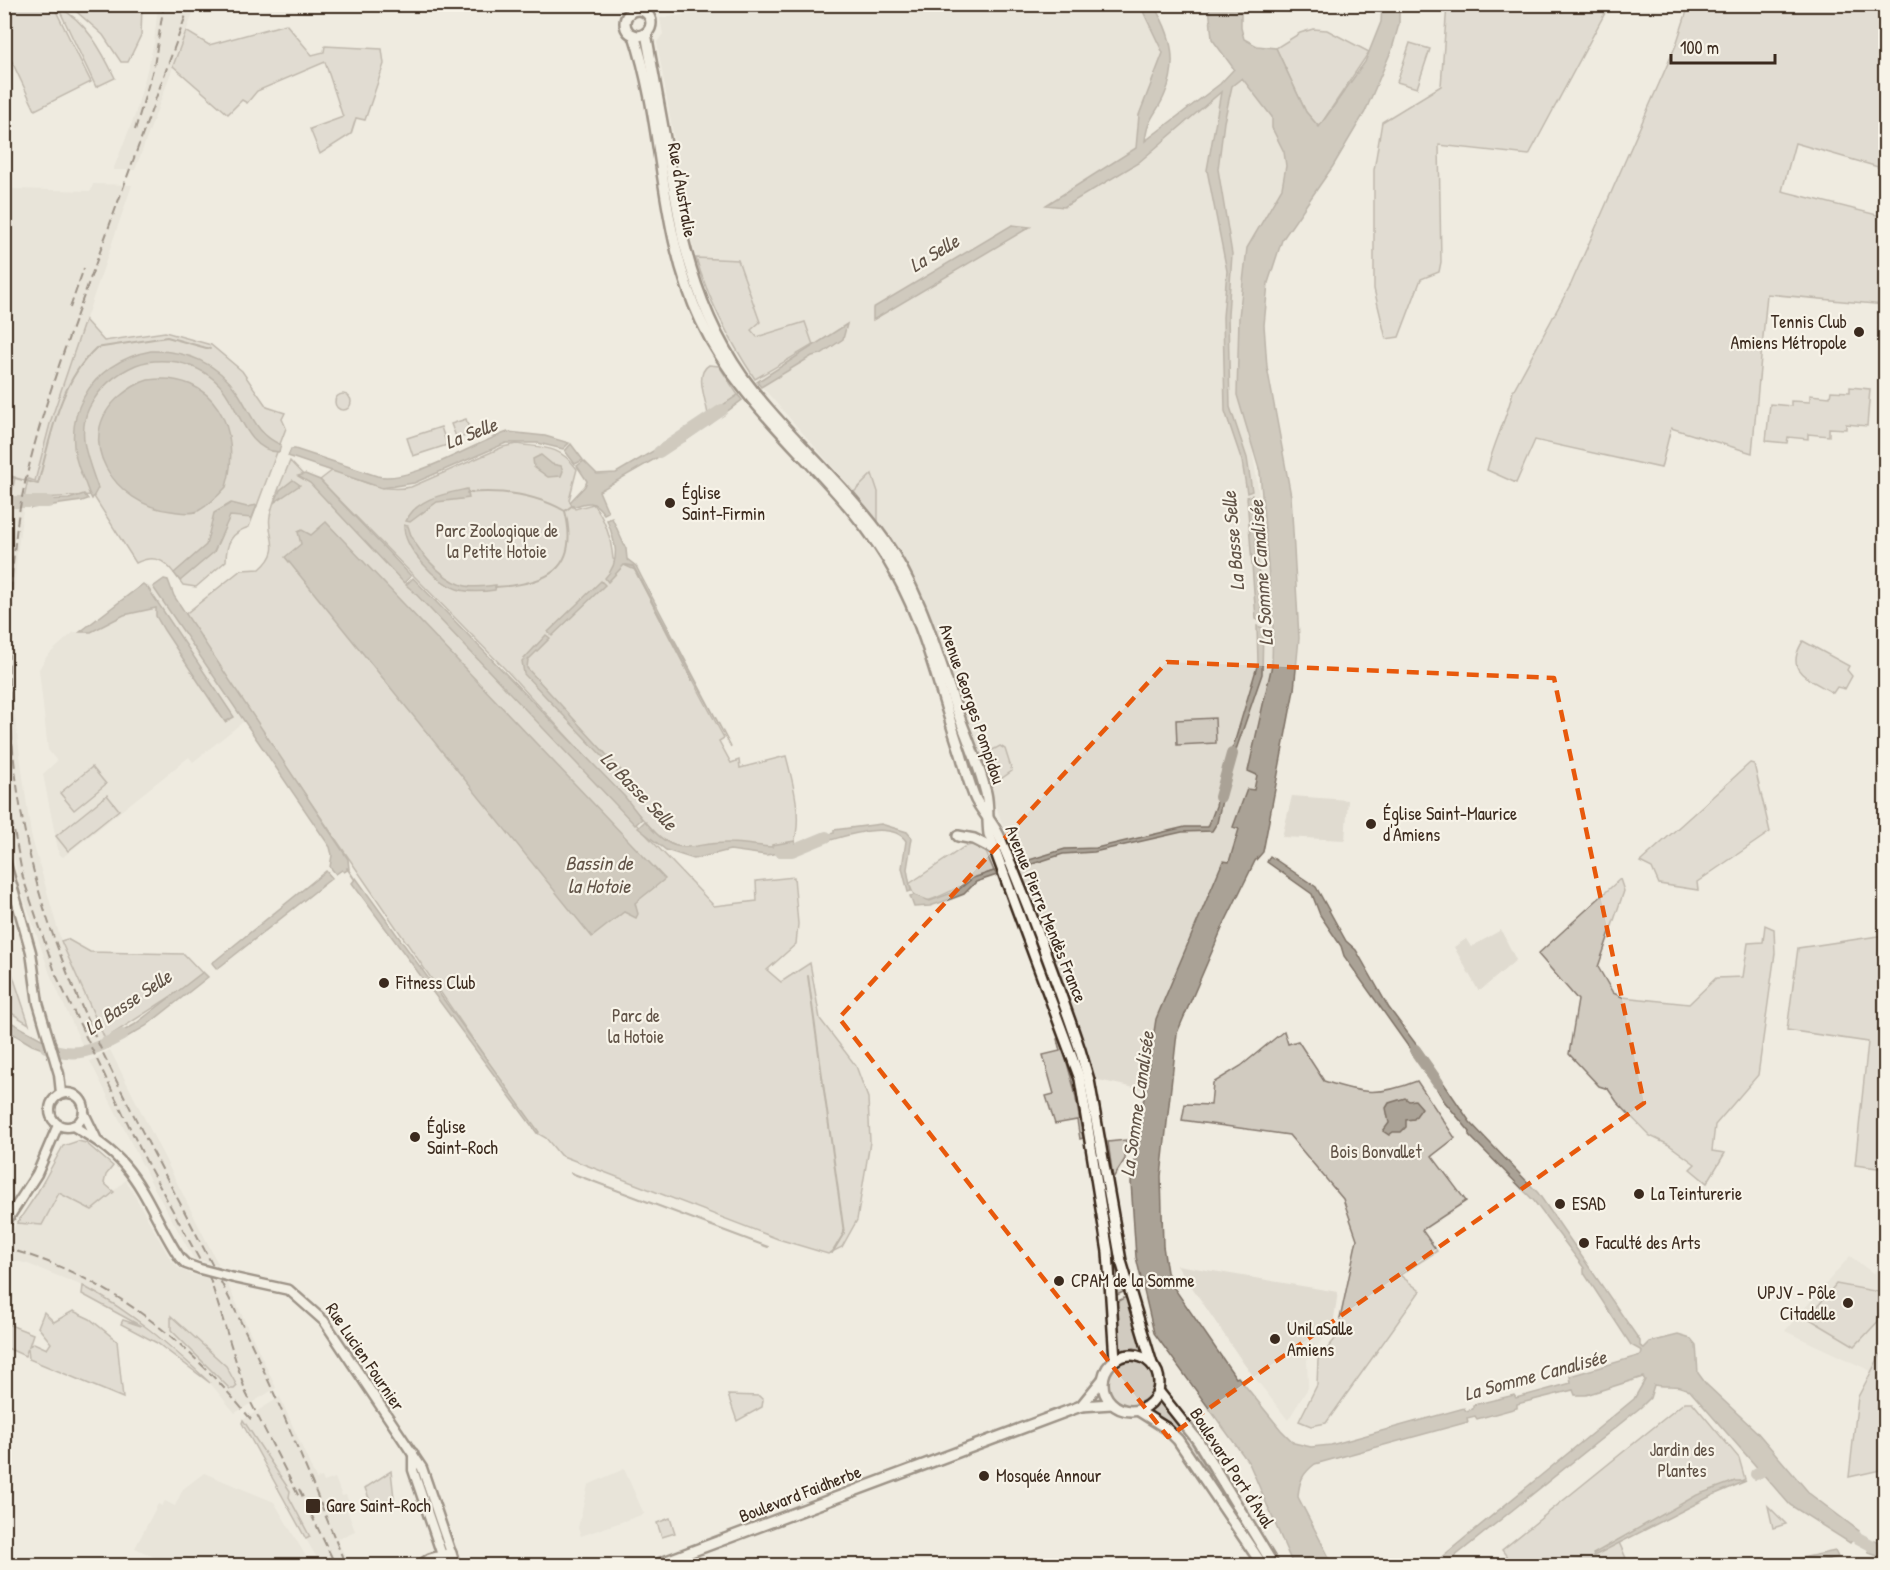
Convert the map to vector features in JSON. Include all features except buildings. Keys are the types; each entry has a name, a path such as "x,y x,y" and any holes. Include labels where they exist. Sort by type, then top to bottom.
{"main road":[{"path":"632,8 643,8 651,24 646,33 634,35 625,26 626,18 632,8"},
{"name":"Rue d'Australie","path":"646,33 682,239 716,342"},
{"name":"Rue d'Australie","path":"634,35 677,255 688,292 716,342"},
{"name":"Avenue Georges Pompidou","path":"716,342 756,393 848,494 903,568 920,604 987,795 987,815"},
{"name":"Avenue Pierre Mendès France","path":"987,815 994,850 1080,1079 1108,1252 1115,1360"},
{"name":"Avenue Pierre Mendès France","path":"987,815 999,836 1086,1070 1117,1242 1129,1294 1152,1364"},
{"path":"958,836 974,839 994,850"},
{"path":"4,857 32,952 37,993 56,1062 61,1093"},
{"path":"61,1093 76,1096 83,1103 84,1113 73,1126 58,1125 51,1119 49,1108 52,1099 61,1093"},
{"name":"Rue Lucien Fournier","path":"84,1113 98,1142"},
{"path":"4,1225 23,1198 46,1155 58,1125"},
{"name":"Rue Lucien Fournier","path":"73,1126 98,1142 129,1171 180,1258 186,1264 234,1278 289,1290 324,1321 422,1468 446,1554"},
{"path":"1081,1406 1115,1360 1130,1355 1146,1359 1152,1364 1160,1380 1159,1392 1151,1404 1139,1411 1126,1411 1112,1404 1104,1392 1103,1379"},
{"name":"Boulevard Port d'Aval","path":"1159,1392 1198,1441 1274,1566"},
{"path":"1081,1406 1112,1404"},
{"name":"Boulevard Faidherbe","path":"653,1566 1081,1406"},
{"name":"Boulevard Port d'Aval","path":"1139,1411 1166,1428 1178,1440 1263,1566"},
{"path":"420,1566 446,1554"},
{"path":"445,1566 446,1554"},
{"path":"446,1554 455,1566"}],"highlighted area":[{"path":"1167,662 1554,678 1644,1103 1168,1437 839,1018"}],"shaded area":[{"path":"859,4 1145,5 1168,56 1138,150 1241,71 1318,172 1252,257 1244,392 1279,635 1248,771 1257,775 1254,791 1247,789 1233,827 1239,828 1229,862 1223,861 1156,1019 1144,1090 1094,1079 926,611 901,552 862,500 755,379 733,346 704,285 692,242 657,42 663,34 660,18 765,5 833,5 858,9"},
{"path":"158,5 196,5 135,170 113,170 135,115 154,43"},
{"path":"93,184 132,185 51,420 35,482 27,480 17,555 12,622 13,705 31,835 61,941 105,1039 84,1049 50,974 20,886 5,815 4,509 10,505 15,477 5,476 4,203 11,189 91,191"},
{"path":"143,584 153,587 244,721 193,762 189,757 63,857 59,854 43,774 57,761 48,750 39,669 47,656 74,632 80,632"},
{"path":"1292,796 1348,800 1345,840 1282,837"},
{"path":"1501,930 1516,960 1481,990 1478,990 1454,947 1466,939 1471,947"},
{"path":"110,1050 218,1264 194,1259 153,1186 90,1061"},
{"path":"126,1180 169,1257 178,1268 190,1274 227,1283 276,1388 235,1413 210,1383 173,1347 130,1313 83,1286 28,1264 5,1258 4,1241 17,1223 42,1225 59,1192 92,1210","holes":["172,1317 226,1366 230,1388 171,1330"]},
{"name":"UPJV - Pôle Citadelle","path":"1885,1248 1885,1346 1873,1372 1785,1331 1850,1256 1874,1274"},
{"name":"UniLaSalle Amiens","path":"1177,1265 1338,1292 1332,1331 1310,1353 1307,1360 1308,1388 1288,1420 1244,1364"},
{"path":"280,1397 316,1479 322,1477 324,1482 335,1478 342,1496 346,1495 351,1508 347,1510 355,1531 337,1539 349,1565 321,1565 306,1539 310,1537 289,1497 290,1491 243,1420"},
{"path":"624,1469 644,1514 581,1536 578,1528 588,1485"},
{"path":"204,1473 274,1502 311,1565 171,1565 135,1548 158,1504 162,1506 165,1501 175,1506 183,1489"}],"green space":[{"path":"15,5 53,5 91,82 35,110 5,47 5,10"},
{"path":"69,5 142,5 141,35 128,62 121,62 103,35"},
{"path":"1447,5 1607,5 1606,11 1529,155 1439,145 1441,262 1439,272 1421,279 1399,337 1386,339 1374,289 1374,170 1382,122 1441,86"},
{"path":"1689,5 1885,5 1885,169 1795,143 1782,191 1885,217 1885,305 1767,294 1752,453 1671,428 1661,468 1535,440 1516,483 1487,470 1513,391 1571,284 1676,45"},
{"path":"58,7 77,20 85,29 99,48 115,78 96,87"},
{"path":"286,24 312,55 324,52 325,46 382,49 384,64 365,120 356,118 351,134 320,154 310,129 343,117 325,62 257,91 247,103 242,100 228,114 173,66 186,31 209,45"},
{"path":"1313,29 1327,30 1369,52 1319,127 1306,112 1276,48 1300,33"},
{"path":"1410,43 1430,49 1417,88 1397,82"},
{"path":"696,258 738,260 760,322 751,330 757,337 805,322 813,345 755,379 721,321"},
{"path":"85,320 104,341 165,332 211,345 242,371 267,407 285,413 282,419 286,428 249,527 234,535 227,549 226,561 196,587 183,585 164,562 152,559 136,563 93,495 24,499 28,479 35,481 51,420"},
{"path":"709,365 719,366 738,395 708,415 702,387 702,374"},
{"path":"1850,387 1870,389 1867,426 1846,424 1846,429 1829,428 1829,436 1808,434 1808,439 1788,437 1787,443 1766,441 1770,404 1791,406 1791,401 1810,402 1810,395 1830,397 1831,391 1850,392"},
{"path":"343,394 349,396 351,402 349,408 343,410 337,408 335,402 337,396"},
{"path":"466,419 471,434 457,439 451,424"},
{"path":"441,427 447,445 413,456 407,438"},
{"name":"Parc Zoologique de la Petite Hotoie","path":"516,444 550,449 564,456 577,469 569,500 575,509 593,504 607,530 613,559 633,567 724,738 719,741 731,763 739,760 740,768 786,756 797,814 792,848 684,850 661,839 507,671 320,480 333,470 380,487 411,487 503,447"},
{"name":"Parc de la Hotoie","path":"290,461 714,906 757,901 756,881 794,877 798,924 796,944 767,970 781,982 810,963 820,1019 856,1066 868,1098 870,1142 857,1220 842,1247 828,1254 778,1239 560,1155 546,1138 537,1133 183,616 241,570 260,569 267,562 273,548 270,516"},
{"path":"872,474 878,492 878,523 854,492"},
{"path":"5,476 15,477 11,498 5,497"},
{"path":"1803,641 1849,666 1847,670 1852,676 1845,689 1837,687 1833,693 1808,678 1797,668 1798,652"},
{"path":"1215,718 1216,743 1177,745 1176,720"},
{"path":"1000,746 1005,749 1012,771 991,786 983,766 983,755"},
{"path":"1750,763 1754,764 1770,832 1697,882 1698,890 1659,884 1652,868 1640,862"},
{"path":"92,767 106,784 74,810 60,793"},
{"path":"107,795 119,810 68,851 56,836"},
{"path":"971,845 985,850 994,871 927,901 914,895 909,884 964,847"},
{"path":"1620,879 1624,891 1598,967 1613,993 1622,997 1689,1004 1716,978 1743,977 1748,943 1763,942 1765,925 1774,929 1775,953 1758,1075 1715,1125 1712,1151 1725,1153 1707,1183 1690,1169 1695,1164 1669,1145 1650,1136 1617,1102 1608,1089 1599,1086 1569,1054 1578,1000 1538,954"},
{"path":"1886,935 1885,1169 1855,1165 1868,1042 1787,1030 1798,948"},
{"path":"67,939 90,952 184,954 204,975 105,1039 61,941"},
{"path":"5,952 29,1024 5,1009"},
{"name":"Bois Bonvallet","path":"1284,1031 1288,1044 1298,1041 1324,1081 1350,1089 1371,1092 1392,1089 1417,1081 1455,1138 1432,1156 1466,1201 1422,1230 1437,1251 1400,1275 1420,1291 1326,1423 1311,1426 1299,1421 1317,1385 1318,1360 1336,1338 1357,1239 1343,1199 1289,1135 1182,1120 1185,1104 1211,1105 1213,1083 1241,1066"},
{"path":"1060,1038 1074,1088 1083,1138 1080,1139 1077,1120 1055,1124 1046,1096 1054,1094 1043,1055 1060,1051 1057,1039"},
{"path":"1126,1140 1125,1159 1113,1178 1108,1142"},
{"path":"78,1141 86,1143 113,1166 106,1175 104,1183 114,1192 92,1210 59,1193 42,1225 17,1223 36,1195 63,1146"},
{"path":"1113,1256 1123,1292 1115,1296"},
{"path":"1836,1284 1885,1293 1885,1314 1855,1346 1808,1318"},
{"path":"83,1286 150,1330 210,1383 157,1343 121,1324 123,1320 141,1326 82,1294"},
{"path":"1126,1297 1145,1351 1134,1348 1119,1351 1116,1302"},
{"path":"73,1311 90,1319 117,1341 123,1398 29,1359 28,1348 25,1356 5,1347 5,1323 33,1334 29,1346 34,1343 47,1349 51,1343 38,1327 44,1312 54,1322"},
{"path":"171,1316 226,1366 237,1386 234,1389 230,1389 171,1330"},
{"path":"1885,1346 1885,1469 1849,1477 1858,1397"},
{"path":"1131,1358 1148,1365 1155,1382 1148,1399 1131,1406 1114,1399 1107,1382 1114,1365"},
{"path":"728,1395 759,1396 763,1400 762,1407 737,1421"},
{"path":"1160,1399 1178,1420 1210,1475 1174,1428 1148,1412"},
{"name":"Jardin des Plantes","path":"1685,1402 1692,1402 1739,1458 1745,1479 1618,1540 1629,1565 1513,1565 1502,1550"},
{"path":"243,1420 290,1491 289,1497 310,1537 306,1539 242,1423"},
{"path":"391,1471 394,1498 378,1504 371,1503 365,1488"},
{"path":"1768,1506 1786,1524 1773,1528"},
{"path":"670,1518 675,1533 662,1537 657,1523"}],"water":[{"path":"1140,5 1153,5 1159,15 1168,37 1172,59 1169,82 1162,101 1148,126 1145,141 1220,84 1234,69 1212,39 1209,5 1241,5 1241,28 1244,39 1257,46 1276,48 1306,112 1319,127 1365,62 1381,22 1382,5 1399,5 1399,24 1392,49 1365,112 1333,166 1282,240 1268,283 1264,325 1267,367 1291,496 1299,638 1294,690 1263,852 1255,861 1223,926 1177,1033 1161,1176 1163,1246 1167,1272 1174,1288 1236,1378 1238,1377 1294,1443 1311,1447 1331,1445 1464,1408 1466,1411 1473,1409 1473,1405 1514,1395 1516,1398 1571,1383 1570,1376 1641,1355 1642,1351 1631,1345 1584,1273 1584,1268 1534,1201 1469,1135 1470,1132 1444,1101 1427,1072 1432,1066 1470,1122 1538,1193 1640,1341 1640,1346 1644,1348 1650,1342 1678,1335 1691,1339 1696,1345 1698,1373 1706,1384 1757,1432 1810,1494 1859,1531 1850,1543 1790,1505 1691,1392 1677,1386 1654,1385 1650,1398 1641,1407 1444,1565 1432,1565 1634,1399 1645,1380 1643,1377 1586,1395 1575,1395 1573,1390 1517,1404 1517,1408 1477,1419 1475,1416 1467,1418 1468,1422 1315,1464 1302,1478 1298,1497 1333,1565 1293,1565 1249,1463 1154,1333 1136,1257 1131,1182 1156,1019 1223,861 1229,862 1239,829 1233,827 1247,789 1254,790 1257,775 1248,771 1272,665 1273,624 1260,472 1237,395 1239,317 1247,248 1282,188 1286,166 1284,152 1272,128 1272,117 1242,78 1232,86 1224,122 1218,169 1232,254 1228,315 1230,407 1247,458 1252,491 1247,493 1242,461 1225,411 1223,317 1227,271 1207,170 1221,92 1138,163 1064,207 1046,205 1136,148 1139,115 1163,53"},
{"path":"1012,225 1030,227 873,320 873,308"},
{"path":"847,324 843,339 821,354 812,356 761,387 757,382"},
{"path":"151,351 189,356 211,366 238,393 255,423 265,435 281,445 279,452 259,445 245,428 229,397 208,375 177,362 141,363 108,382 93,401 85,418 85,448 98,488 92,499 76,457 74,436 76,416 84,397 95,381 110,367 129,357"},
{"path":"171,379 190,384 206,394 218,408 226,425 230,445 230,466 226,487 202,509 195,512 171,511 151,506 133,497 118,484 106,468 100,450 99,431 106,413 120,396 148,380"},
{"path":"738,395 742,400 709,425 708,415"},
{"path":"697,423 698,432 685,441 682,433"},
{"path":"508,432 545,436 569,443 563,449 538,443 506,443 414,483 382,488 288,456 291,449 295,449 377,476 391,477 424,468"},
{"path":"670,441 674,448 599,491 608,512 604,514 591,503 573,507 570,502 587,481 577,466 584,461 597,474 616,473"},
{"path":"571,444 583,460 575,464 565,451"},
{"path":"541,455 552,464 561,466 563,471 561,476 548,477 534,467 533,459"},
{"path":"305,474 320,480 411,576 404,583 310,483 298,476"},
{"path":"293,480 300,485 275,502 280,490"},
{"path":"467,489 469,498 437,502 410,522 406,521 411,513 424,502 440,495"},
{"path":"84,494 88,499 31,508 32,500 69,499"},
{"path":"1252,495 1263,622 1256,619 1247,497"},
{"path":"231,503 247,507 257,505 252,518 230,516 214,552 180,581 174,573 206,545 214,513"},
{"path":"612,518 626,549 627,559 636,566 731,747 635,570 624,565 608,582 605,578 614,565 615,558 614,543 607,520"},
{"name":"Bassin de la Hotoie","path":"326,522 665,879 635,903 638,914 636,918 624,912 592,937 285,557 301,544 298,532 302,530 311,535"},
{"path":"404,525 408,526 416,544 429,561 445,576 466,586 496,585 495,590 476,592 457,589 440,579 415,554 405,534"},
{"path":"413,578 625,797 642,819 635,825 406,585"},
{"path":"164,579 168,580 174,596 348,859 349,869 336,874 330,867 332,855 330,847 153,587"},
{"path":"601,581 605,585 552,636 548,632"},
{"path":"143,584 148,588 234,717 225,722 164,630 156,616 156,608 124,615 91,632 80,632"},
{"path":"1257,626 1263,628 1262,674 1229,770 1223,768 1234,744 1258,663"},
{"path":"546,635 550,638 528,660 527,668 627,777 624,779 524,674 522,661"},
{"path":"1221,780 1226,782 1217,823 1212,831 1182,832 1094,852 1063,854 1017,869 1016,864 1065,849 1096,848 1185,827 1208,827 1216,806"},
{"path":"645,821 656,834 675,846 740,843 772,847 772,845 795,841 794,851 766,855 730,850 694,859 666,850 638,828"},
{"path":"881,824 907,832 912,838 907,869 911,891 908,892 902,868 906,841 898,834 875,830 847,835 811,846 812,838 834,833 834,830"},
{"path":"1270,856 1316,887 1346,941 1356,950 1389,1008 1427,1059 1422,1066 1344,956 1341,946 1320,915 1312,894 1267,862"},
{"path":"326,871 332,878 217,969 212,963"},
{"path":"994,871 997,875 976,882 964,894 930,906 914,907 910,896 914,895 930,901 957,891 973,878"},
{"path":"356,878 539,1132 537,1133 352,883"},
{"path":"203,972 208,977 146,1026 110,1047 107,1040 134,1025"},
{"path":"5,1019 58,1048 61,1056 32,1045 5,1029"},
{"path":"1405,1098 1409,1101 1415,1100 1422,1108 1414,1119 1406,1120 1406,1127 1401,1132 1393,1132 1389,1135 1383,1131 1389,1123 1386,1108 1389,1103"},
{"path":"1735,1481 1746,1481 1713,1495 1594,1556 1593,1554 1697,1495"},
{"path":"1875,1540 1885,1546 1885,1559 1869,1553 1868,1548"},
{"path":"1835,1551 1838,1557 1804,1565 1768,1565"}],"waterway":[{"path":"4,481 11,477 38,484 52,429 65,394 83,362 96,348 167,337 210,349"},
{"name":"La Selle","path":"659,452 722,410"},
{"path":"467,493 517,494 554,505 565,511"},
{"name":"La Selle","path":"4,502 48,502"},
{"path":"495,587 530,582 555,570 563,560 568,547 565,511 573,505"},
{"path":"626,565 633,566 692,680"},
{"name":"La Basse Selle","path":"1220,797 1232,754"},
{"name":"La Basse Selle","path":"780,851 792,851 826,837"},
{"path":"347,868 355,880"},
{"path":"808,976 844,1233 832,1253"},
{"name":"La Basse Selle","path":"46,1047 56,1051 85,1051 122,1035"},
{"path":"1415,1050 1438,1083"},
{"path":"571,1173 768,1247"},
{"path":"1756,1474 1767,1468"},
{"name":"La Somme Canalisée","path":"1841,1529 1886,1553"}],"railway":[{"path":"135,130 154,66 164,4"},
{"path":"190,4 71,332 40,424 24,486 12,570 9,624 11,730 26,836 38,887 72,984 113,1075 207,1254 261,1364 346,1566"},
{"path":"70,308 84,268"},
{"path":"4,779 23,878 56,975 148,1165 210,1279 246,1393 300,1499"},
{"path":"4,1248 42,1260 77,1275 111,1293 143,1314 201,1364 253,1422"},
{"path":"299,1489 336,1566"}],"place":[{"name":"Tennis Club Amiens Métropole","path":"1859,332"},
{"name":"Église Saint-Firmin","path":"670,503"},
{"name":"Église Saint-Maurice d'Amiens","path":"1371,824"},
{"name":"Fitness Club","path":"384,983"},
{"name":"Église Saint-Roch","path":"415,1137"},
{"name":"La Teinturerie","path":"1639,1194"},
{"name":"ESAD","path":"1560,1204"},
{"name":"Faculté des Arts","path":"1584,1243"},
{"name":"CPAM de la Somme","path":"1059,1281"},
{"name":"UPJV - Pôle Citadelle","path":"1848,1303"},
{"name":"UniLaSalle Amiens","path":"1275,1339"},
{"name":"Mosquée Annour","path":"984,1476"},
{"name":"Gare Saint-Roch","path":"313,1506"}]}
